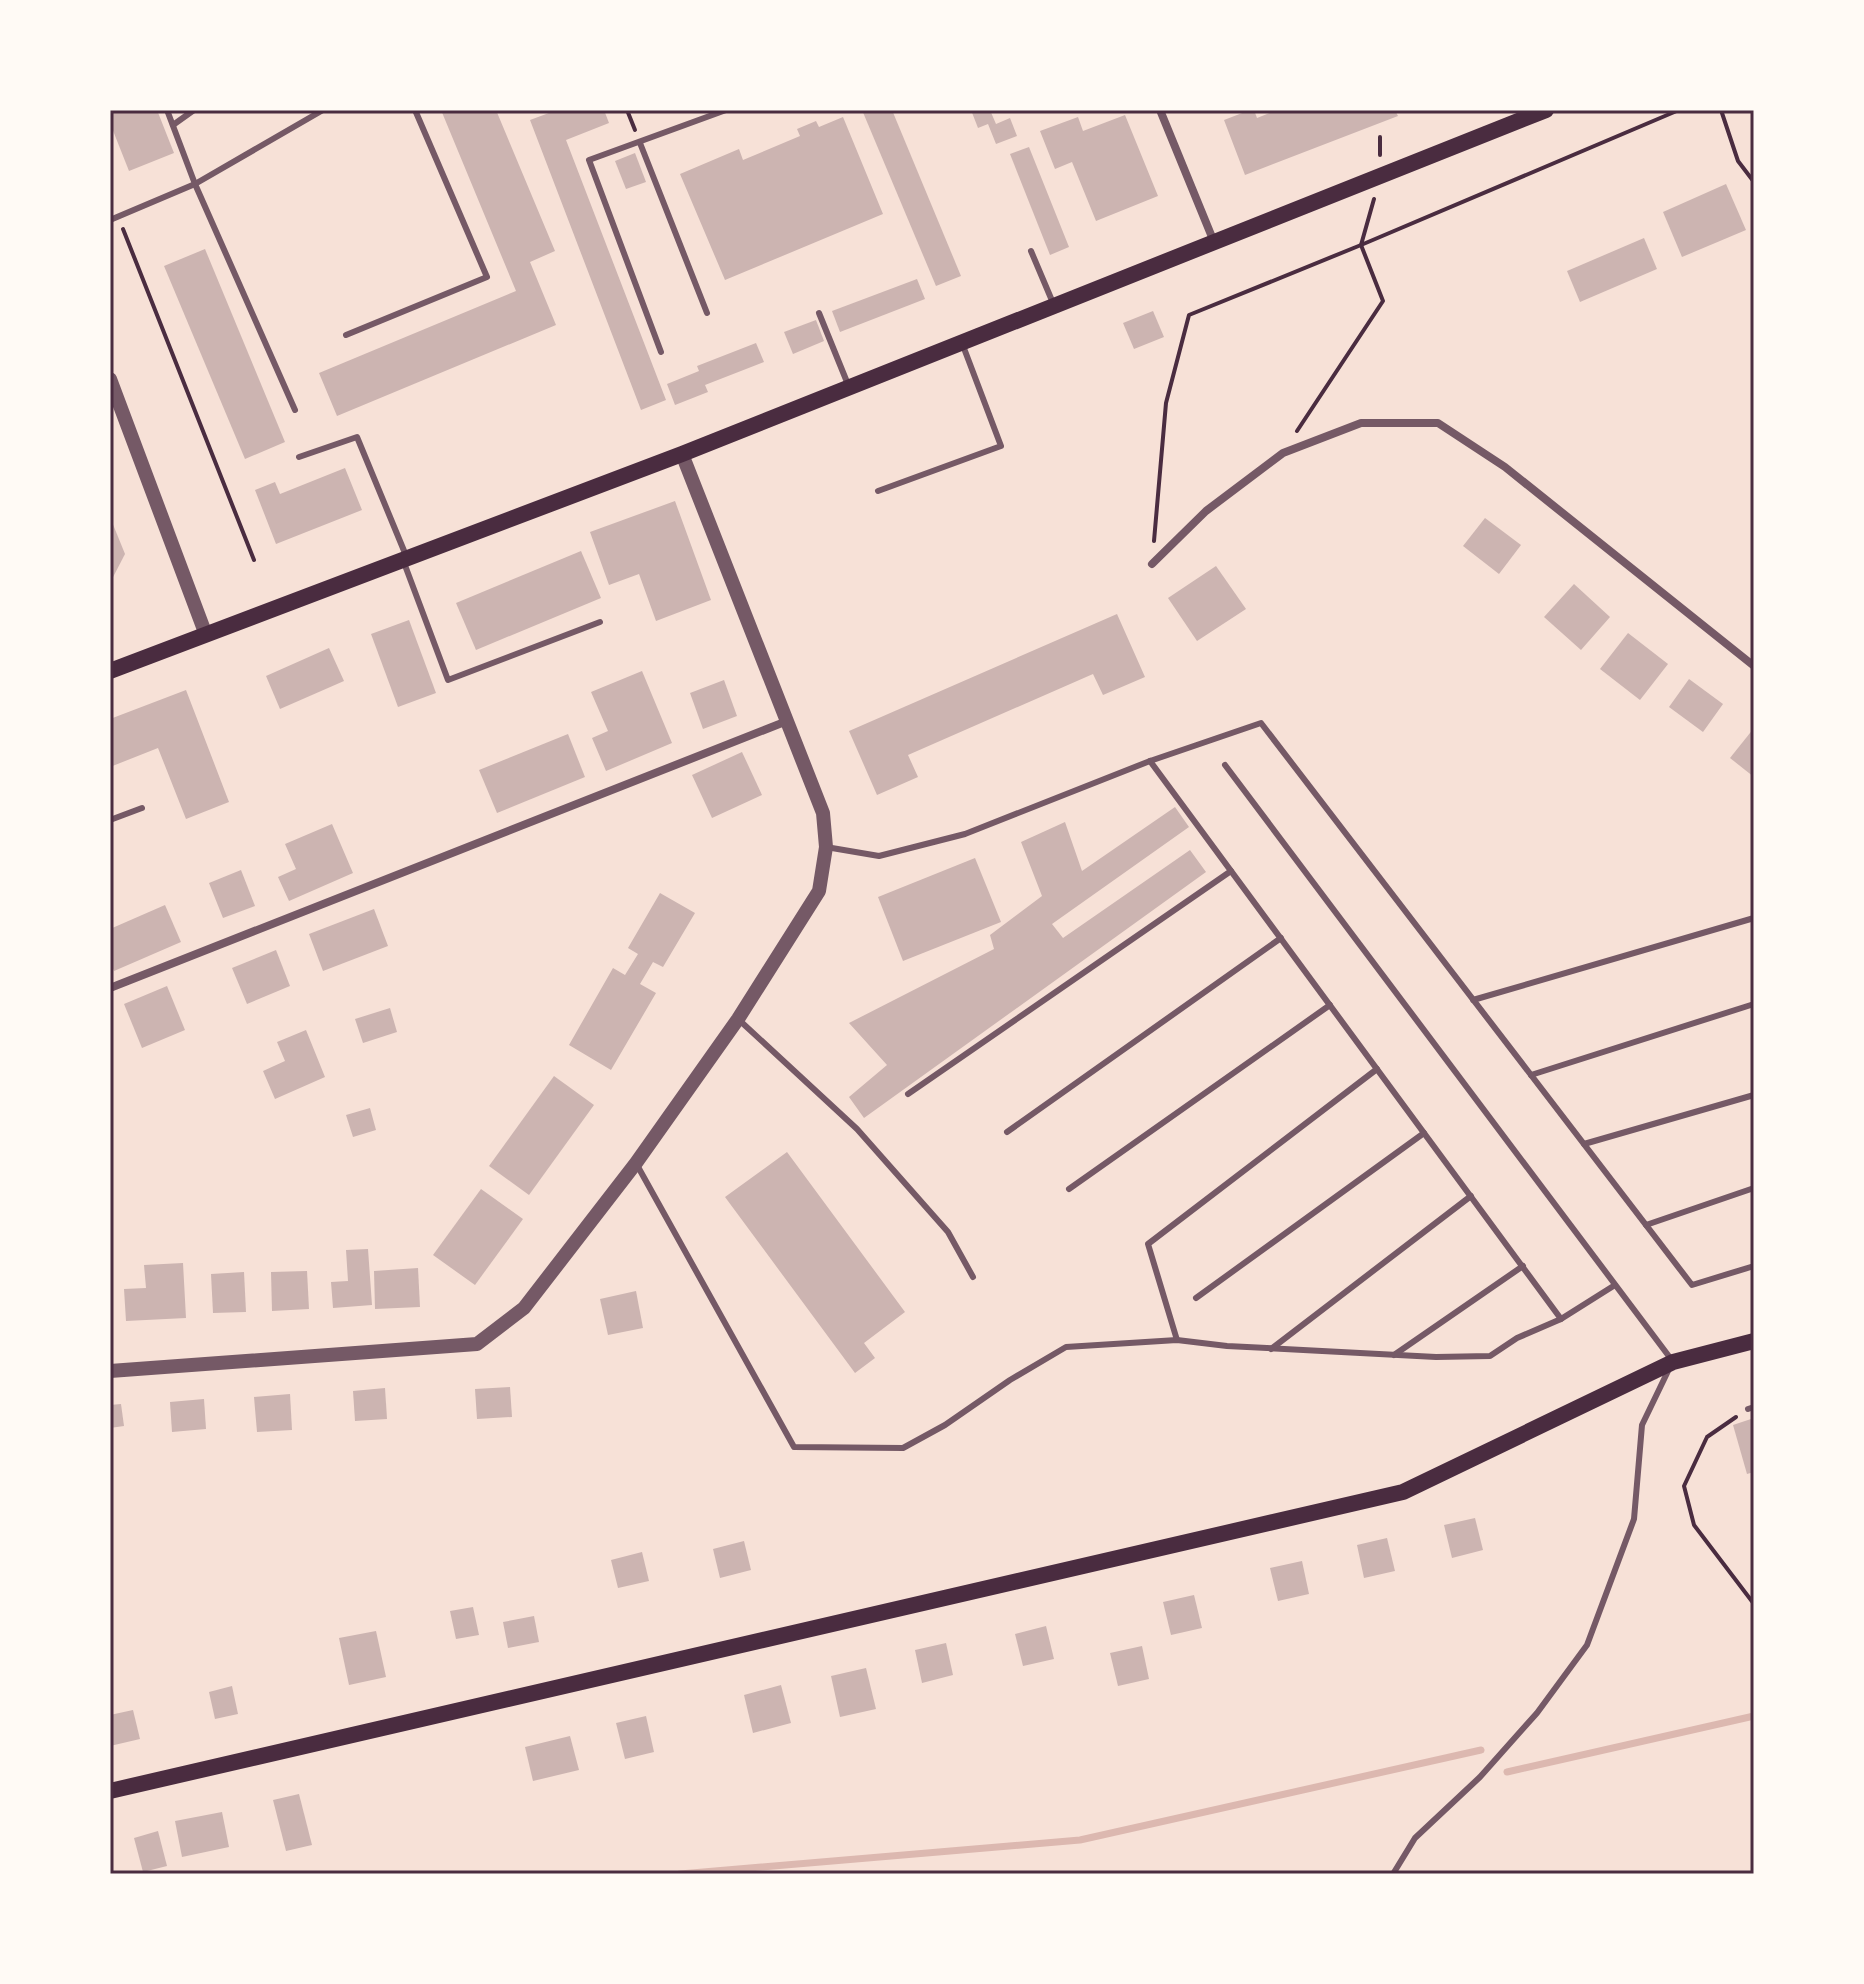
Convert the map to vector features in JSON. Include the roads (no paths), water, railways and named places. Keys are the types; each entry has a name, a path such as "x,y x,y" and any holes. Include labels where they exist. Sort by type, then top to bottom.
{"main road":[{"path":"110,671 682,454 1546,110"},
{"path":"110,1791 1403,1492 1673,1362 1754,1341"}],"street":[{"path":"1160,110 1214,242"},
{"path":"110,379 206,635"},
{"path":"1152,564 1206,511 1283,453 1361,423 1438,423 1505,467 1754,666"},
{"path":"110,1371 477,1344 524,1308 636,1163 738,1019 819,891 826,847 823,813 682,454"},
{"path":"110,988 787,721"}],"lane":[{"path":"167,110 195,184 295,410"},
{"path":"173,125 194,110"},
{"path":"110,220 195,184 323,110"},
{"path":"346,335 487,277 415,110"},
{"path":"661,352 589,160 726,110"},
{"path":"640,143 707,313"},
{"path":"1031,251 1055,306"},
{"path":"819,313 850,387"},
{"path":"878,491 1001,446 962,343"},
{"path":"299,457 357,437 448,680 600,622"},
{"path":"826,847 879,856 965,834 1150,761 1261,723 1692,1285 1754,1266"},
{"path":"1150,761 1561,1319"},
{"path":"1225,765 1673,1362 1642,1425 1634,1519 1587,1645 1528,1724 1480,1777 1415,1838 1393,1874"},
{"path":"110,820 142,808"},
{"path":"908,1094 1231,871"},
{"path":"1473,1000 1754,918"},
{"path":"1007,1132 1281,938"},
{"path":"1531,1075 1754,1004"},
{"path":"1069,1189 1330,1005"},
{"path":"738,1019 857,1129 948,1232 973,1277"},
{"path":"1177,1340 1148,1244 1377,1069"},
{"path":"1584,1144 1754,1095"},
{"path":"1196,1298 1424,1133"},
{"path":"636,1163 794,1447 903,1448 945,1425 1010,1380 1066,1347 1177,1340 1271,1349 1490,1356 1517,1338 1561,1319 1615,1285"},
{"path":"1646,1225 1754,1188"},
{"path":"1271,1349 1471,1196"},
{"path":"1394,1355 1523,1266"}],"waterway":[{"path":"1507,1772 1754,1716"},
{"path":"680,1874 1080,1840 1481,1750"}]}
